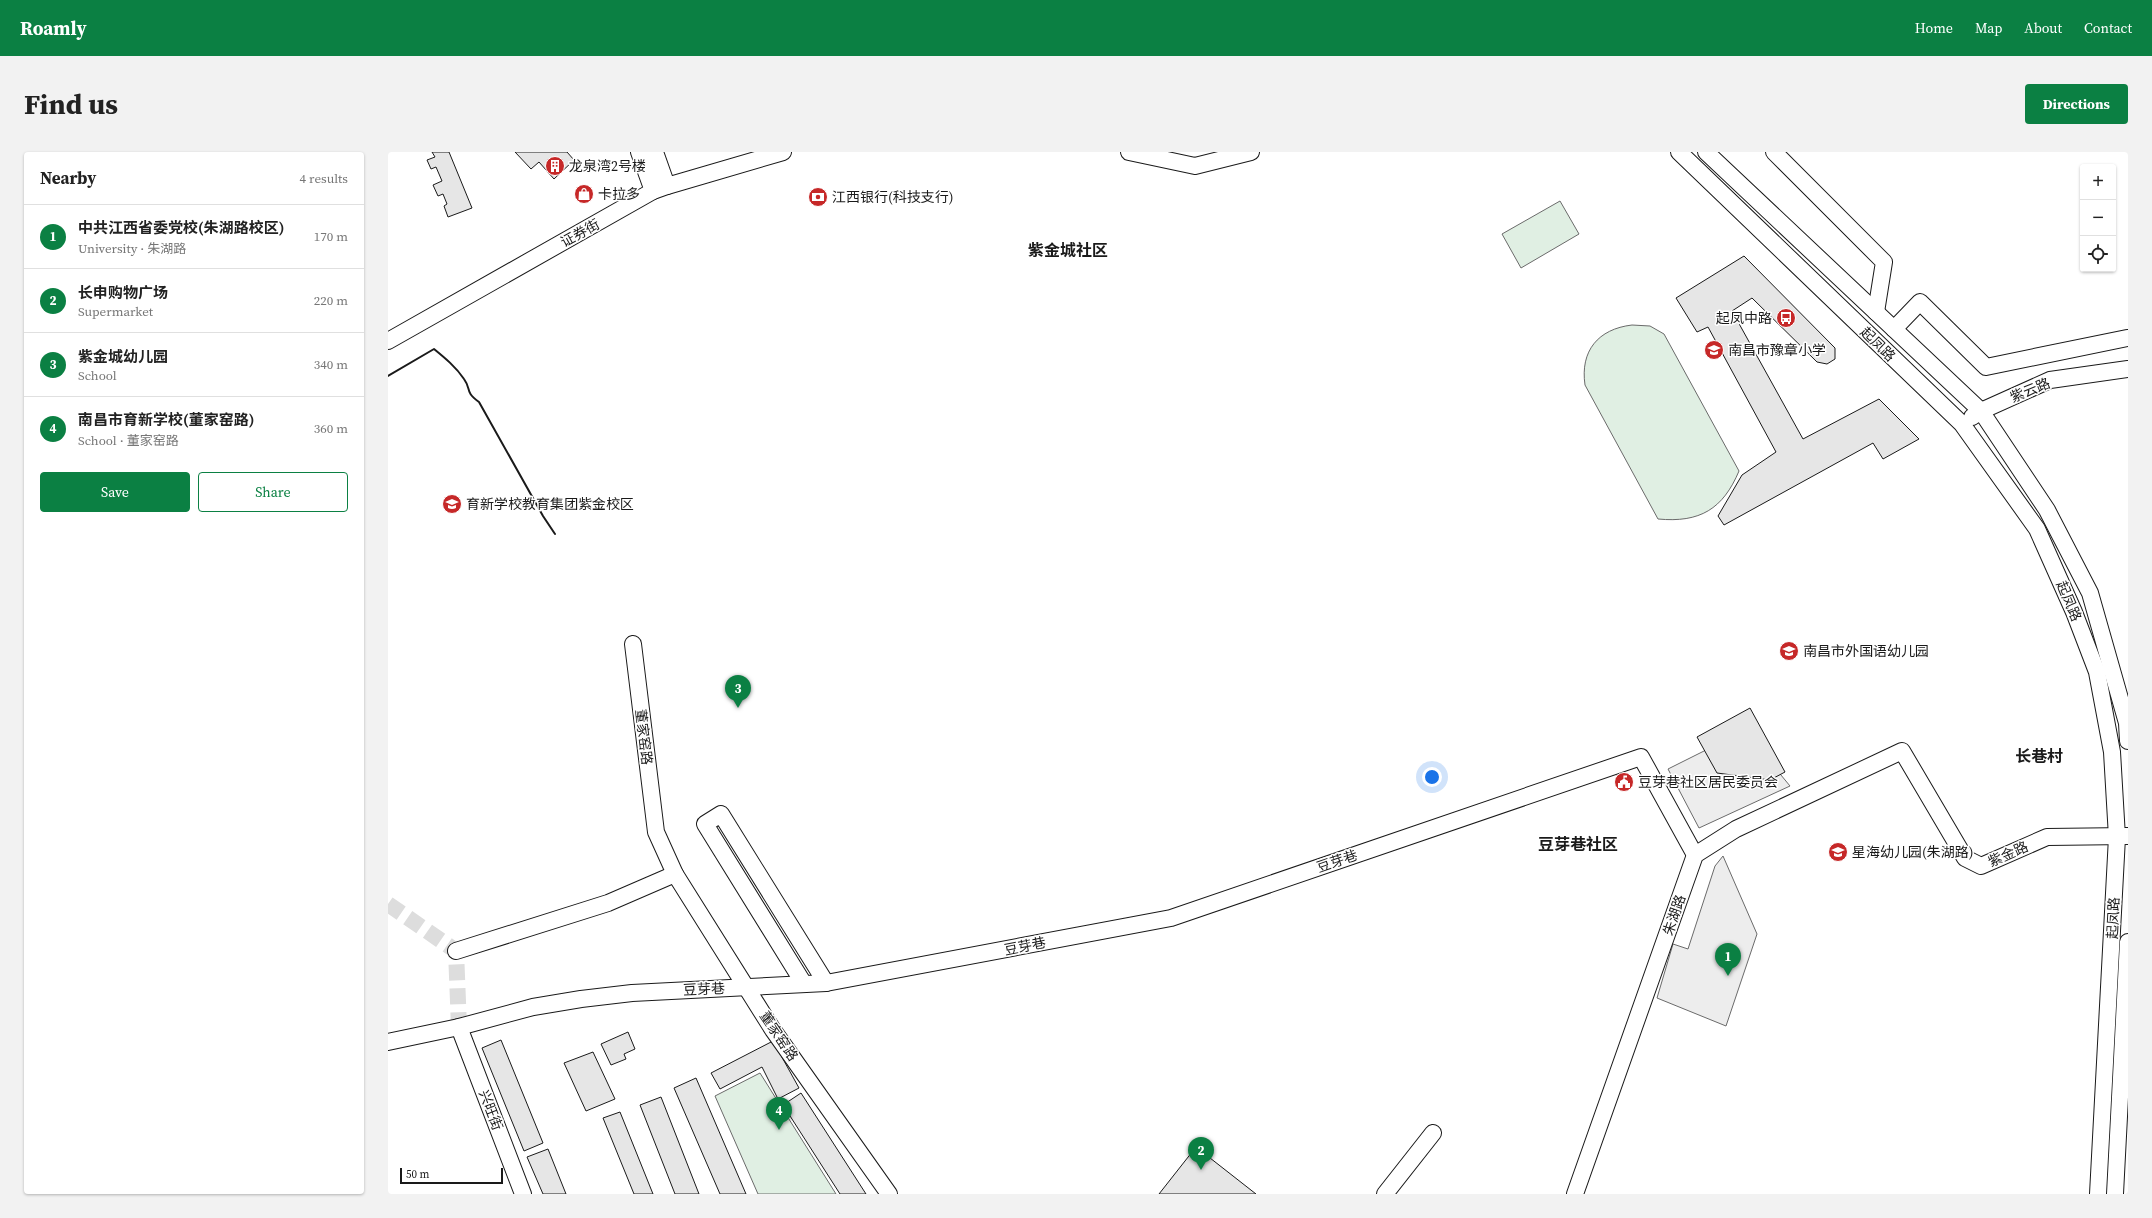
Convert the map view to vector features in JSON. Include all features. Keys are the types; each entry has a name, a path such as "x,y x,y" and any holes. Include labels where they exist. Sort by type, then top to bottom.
{"street":[{"path":"639,152 660,189"},
{"path":"655,152 660,189"},
{"name":"证券街","path":"388,341 660,189 784,152"},
{"path":"1129,152 1195,166 1251,152"},
{"name":"起凤路","path":"1679,152 1962,424 2037,529 2074,612 2097,672 2112,752 2122,836 2098,1194"},
{"name":"起凤路","path":"1706,152 1981,411 2047,510 2090,592 2127,724 2128,741"},
{"path":"1774,152 1884,262 1876,312"},
{"path":"1894,329 1920,302 1986,367 2127,338"},
{"name":"紫云路","path":"1962,424 1981,411 2050,380 2128,369"},
{"name":"董家窑路","path":"633,644 656,832 675,874 773,1030 889,1194"},
{"name":"紫金路","path":"1695,855 1736,829 1902,751 1965,858 1981,866 2047,837 2122,836"},
{"name":"豆芽巷","path":"388,1042 459,1027 533,1007 581,999 632,993 826,983 1171,918 1641,757 1695,855"},
{"path":"804,984 705,824 721,814 826,983"},
{"name":"朱湖路","path":"1575,1194 1695,855"},
{"path":"456,951 608,903 675,874"},
{"name":"起凤路","path":"2114,1194 2128,942"},
{"name":"兴旺街","path":"459,1027 523,1194"},
{"path":"1385,1194 1433,1133"}],"green space":[{"path":"1560,201 1579,234 1521,268 1502,234"},
{"path":"1632,325 1650,326 1664,334 1739,471 1726,495 1708,511 1698,516 1673,520 1658,519 1585,385 1585,362 1594,344 1610,331 1620,327"},
{"path":"760,1073 836,1194 758,1194 715,1096"}],"shaded area":[{"path":"1710,748 1776,769 1790,786 1699,828 1668,769"},
{"path":"1723,856 1757,934 1726,1026 1657,998 1673,944 1688,949 1715,866"}],"building":[{"path":"432,152 449,152 472,208 448,217 444,206 447,204 443,194 438,196 433,185 442,181 436,167 431,169 427,160 435,157"},
{"name":"龙泉湾2号楼","path":"515,152 567,152 574,160 554,179 539,162 531,169"},
{"path":"1744,256 1835,348 1835,359 1827,364 1817,362 1752,298 1732,311 1803,439 1879,399 1919,439 1883,459 1873,443 1724,525 1718,516 1742,475 1776,452 1708,327 1697,332 1676,298"},
{"path":"1750,708 1785,772 1770,780 1717,773 1697,737"},
{"path":"628,1032 635,1049 624,1054 626,1059 611,1065 601,1044"},
{"path":"501,1040 543,1143 524,1151 482,1048"},
{"path":"773,1041 799,1088 778,1099 762,1067 720,1089 711,1073"},
{"path":"593,1052 615,1099 586,1111 564,1063"},
{"path":"696,1078 746,1194 720,1194 674,1088"},
{"path":"801,1093 866,1194 840,1194 783,1105"},
{"path":"661,1097 699,1194 675,1194 640,1105"},
{"path":"620,1112 653,1194 634,1194 603,1118"},
{"path":"1196,1147 1256,1194 1159,1194"},
{"path":"548,1149 566,1194 543,1194 527,1157"}],"tunnel":[{"path":"388,904 456,951 459,1027"}],"wall":[{"path":"388,376 434,349 450,363 464,379 471,395 479,402 543,516 555,534"}],"place":[{"name":"龙泉湾2号楼","path":"555,166"},
{"name":"卡拉多","path":"584,194"},
{"name":"江西银行(科技支行)","path":"818,197"},
{"name":"起凤中路","path":"1786,318"},
{"name":"南昌市豫章小学","path":"1714,350"},
{"name":"育新学校教育集团紫金校区","path":"452,504"},
{"name":"南昌市外国语幼儿园","path":"1789,651"},
{"name":"紫金城幼儿园","path":"738,708"},
{"name":"豆芽巷社区居民委员会","path":"1624,782"},
{"name":"星海幼儿园(朱湖路)","path":"1838,852"},
{"name":"中共江西省委党校(朱湖路校区)","path":"1728,976"},
{"name":"南昌市育新学校(董家窑路)","path":"779,1130"},
{"name":"长申购物广场","path":"1201,1170"}],"district":[{"name":"紫金城社区","path":"1068,250"},
{"name":"长巷村","path":"2039,756"},
{"name":"豆芽巷社区","path":"1578,844"}]}
